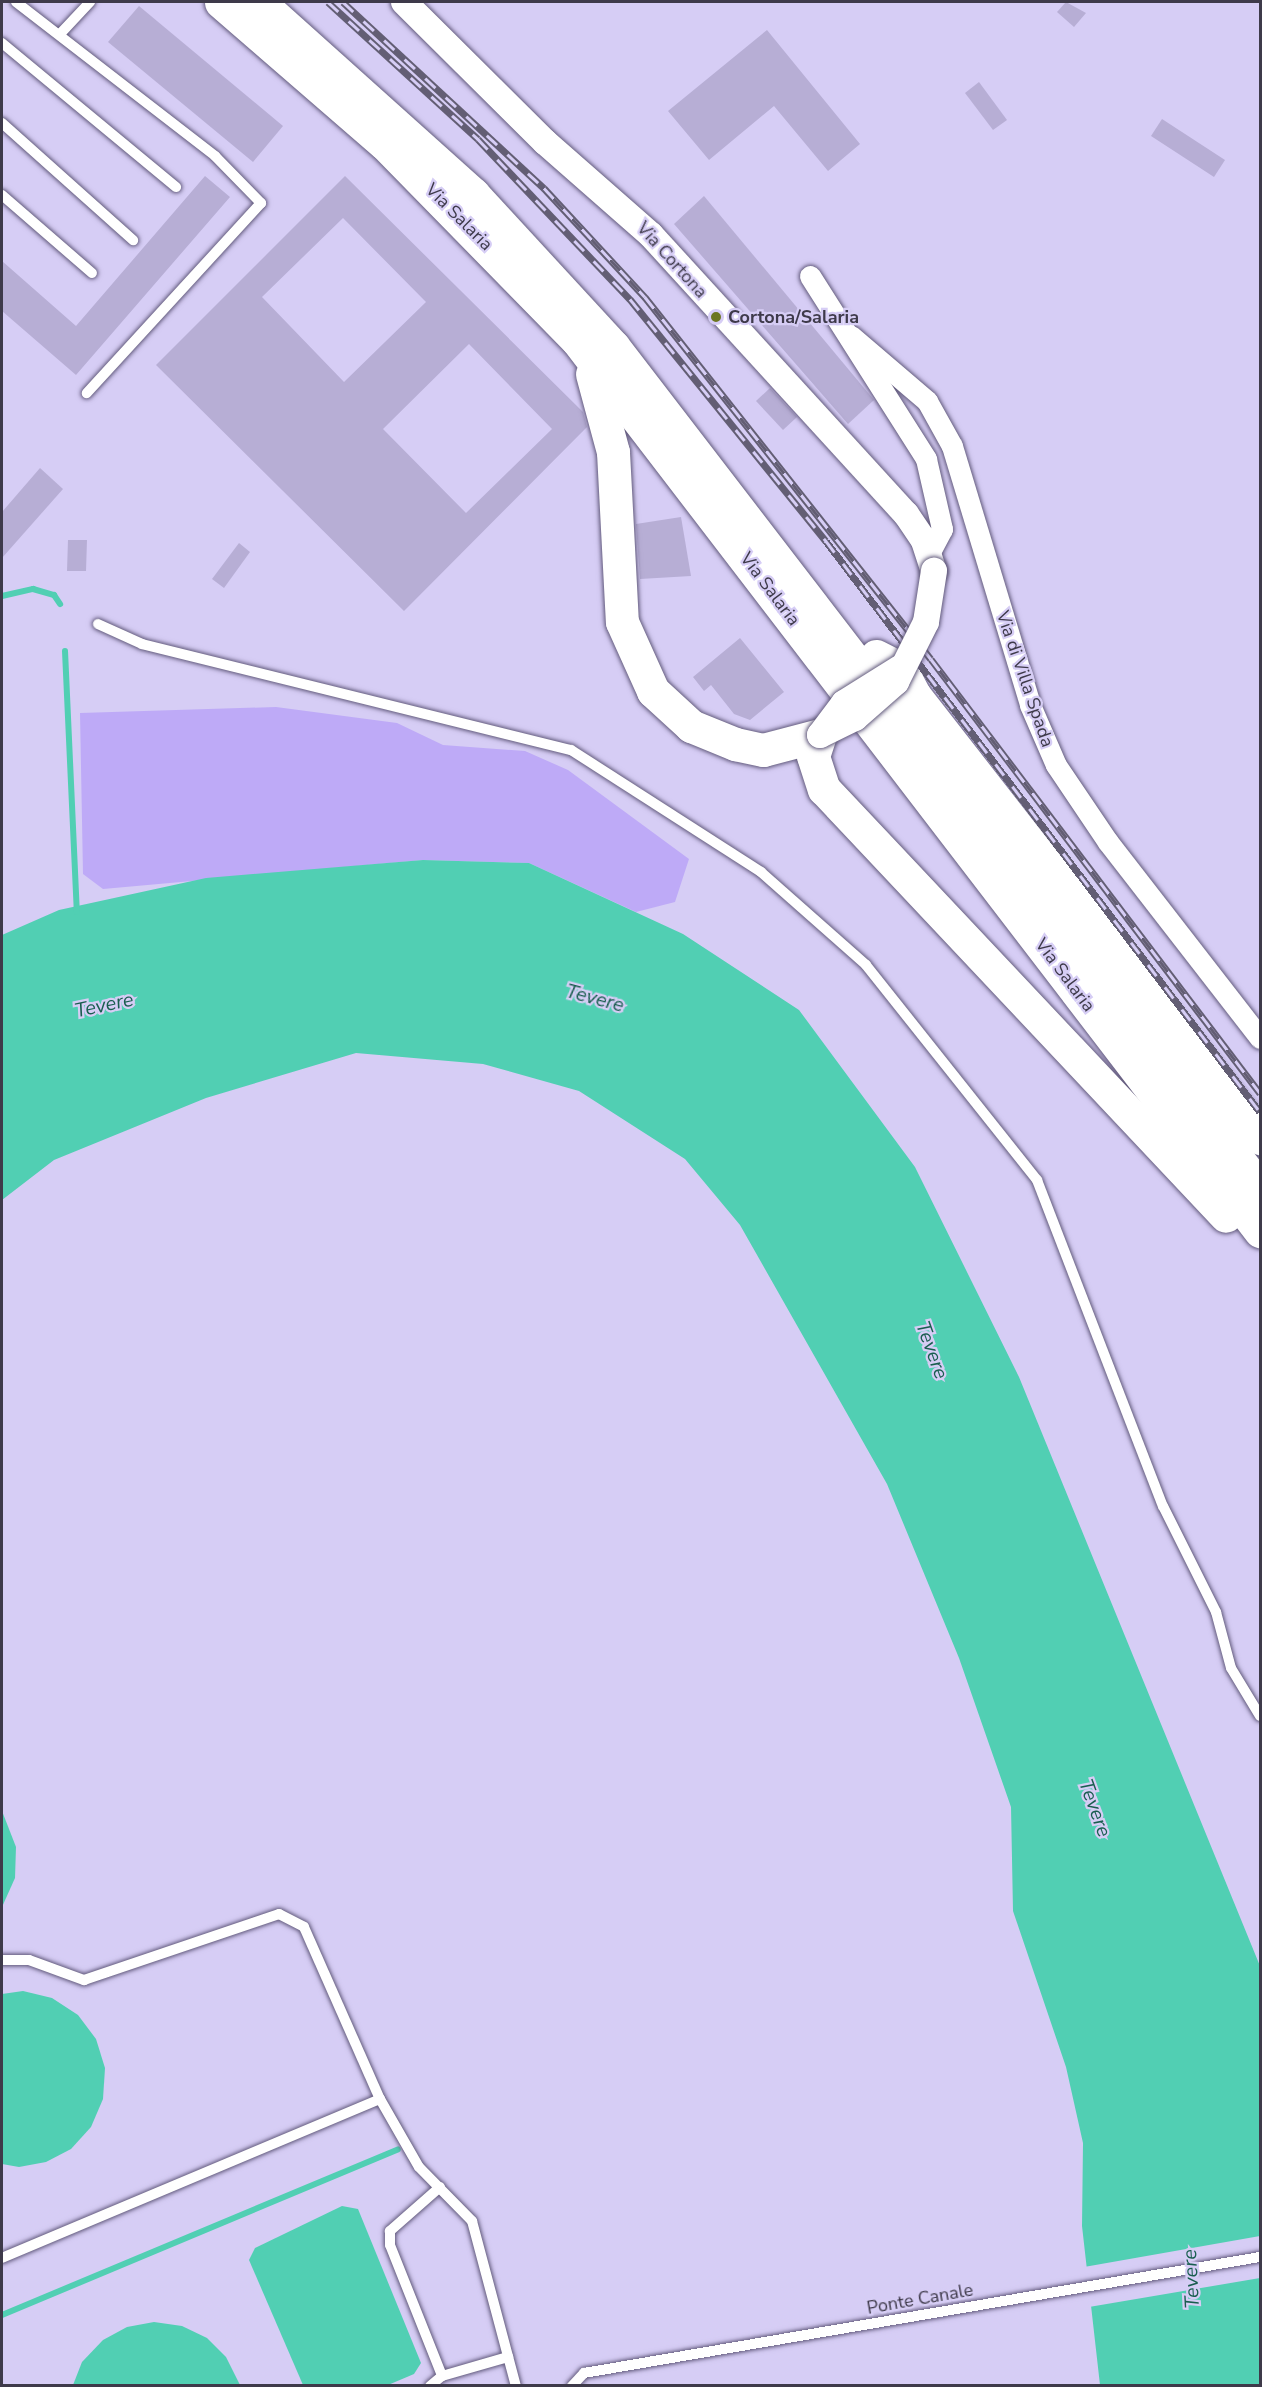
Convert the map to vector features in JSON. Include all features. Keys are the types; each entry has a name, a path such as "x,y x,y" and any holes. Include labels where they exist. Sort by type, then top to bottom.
{"main road":[{"name":"Via Salaria","path":"220,2 384,143 577,340 1260,1231"},
{"name":"Via Salaria","path":"259,2 384,109 531,253 664,409 1260,1188"},
{"path":"384,109 455,154 503,194 607,305 867,648 900,668 915,696 1260,1138"},
{"path":"577,340 609,421 618,597 633,655 653,691 684,722 717,738 763,750 824,789 1260,1252"},
{"path":"763,750 819,735 814,762 824,789"}],"street":[{"name":"Via Cortona","path":"404,2 545,142 651,235 906,514 932,562"},
{"name":"Via di Villa Spada","path":"810,276 851,336 926,459 942,529 932,562"},
{"name":"Via di Villa Spada","path":"851,336 915,388 949,438 1030,705 1056,765 1108,842 1260,1038"},
{"path":"819,735 844,703 900,668 924,627 932,562"}],"lane":[{"path":"60,34 90,2"},
{"path":"20,3 215,156 261,203 87,393"},
{"path":"2,43 176,187"},
{"path":"2,123 133,240"},
{"path":"2,195 92,273"},
{"path":"98,624 142,644 572,750 761,872 866,965 1037,1180 1163,1506 1216,1612 1231,1668 1260,1716"},
{"path":"2,1960 29,1960 84,1980 279,1914 304,1927 380,2099 419,2167 472,2221 516,2385"},
{"path":"2,2258 380,2099"},
{"path":"440,2187 390,2231 390,2245 442,2376"},
{"name":"Ponte Canale","path":"572,2385 584,2373 1260,2257"},
{"path":"430,2385 442,2376 508,2357"}],"shaded area":[{"path":"276,707 397,723 443,745 525,751 568,770 689,859 675,902 636,912 529,863 423,860 103,889 83,874 80,713"}],"water":[{"name":"Tevere","path":"423,860 529,863 683,934 799,1010 915,1167 1019,1377 1260,1966 1260,2385 1100,2385 1082,2226 1083,2143 1066,2067 1013,1911 1011,1807 959,1658 887,1484 740,1225 685,1159 579,1091 483,1064 356,1053 206,1098 54,1160 2,1200 2,935 59,910 206,878"},
{"path":"2,1811 16,1847 15,1878 2,1907"},
{"path":"23,1991 52,1998 78,2015 96,2039 105,2068 103,2099 91,2127 71,2149 46,2162 19,2167 2,2164 2,1994"},
{"path":"342,2206 358,2209 421,2363 414,2374 388,2385 303,2385 249,2260 255,2248"},
{"path":"154,2322 182,2326 207,2338 226,2357 240,2385 73,2385 82,2362 103,2340 127,2327"}],"pier":[{"path":"1260,2236 1260,2278 1089,2307 1084,2267"}],"building":[{"path":"1066,2 1086,13 1074,27 1057,12"},
{"path":"139,6 283,126 253,162 108,42"},
{"path":"767,30 860,144 828,171 774,106 709,160 668,111"},
{"path":"979,82 1007,120 993,130 965,93"},
{"path":"1162,119 1225,160 1214,177 1151,136"},
{"path":"205,176 230,197 76,375 2,311 2,261 76,326"},
{"path":"345,176 583,412 587,427 404,611 156,365","holes":["343,218 426,302 344,382 262,297","469,344 552,429 466,513 383,429"]},
{"path":"704,196 874,400 848,424 674,224"},
{"path":"770,388 797,417 783,430 756,401"},
{"path":"40,468 63,489 2,558 2,512"},
{"path":"681,517 691,576 640,579 636,524"},
{"path":"68,540 87,540 86,571 67,571"},
{"path":"239,543 250,552 224,588 212,579"},
{"path":"740,638 784,692 750,720 734,714 711,685 704,691 693,677"}],"waterway":[{"path":"2,596 33,589 54,595 60,604"},
{"path":"65,651 77,912"},
{"path":"2,2315 398,2149"}],"railway":[{"path":"328,2 478,139 630,299 826,541 1260,1112"},
{"path":"343,2 544,188 645,297 931,659 1260,1093"}],"place":[{"name":"Cortona/Salaria","path":"716,317"}]}
